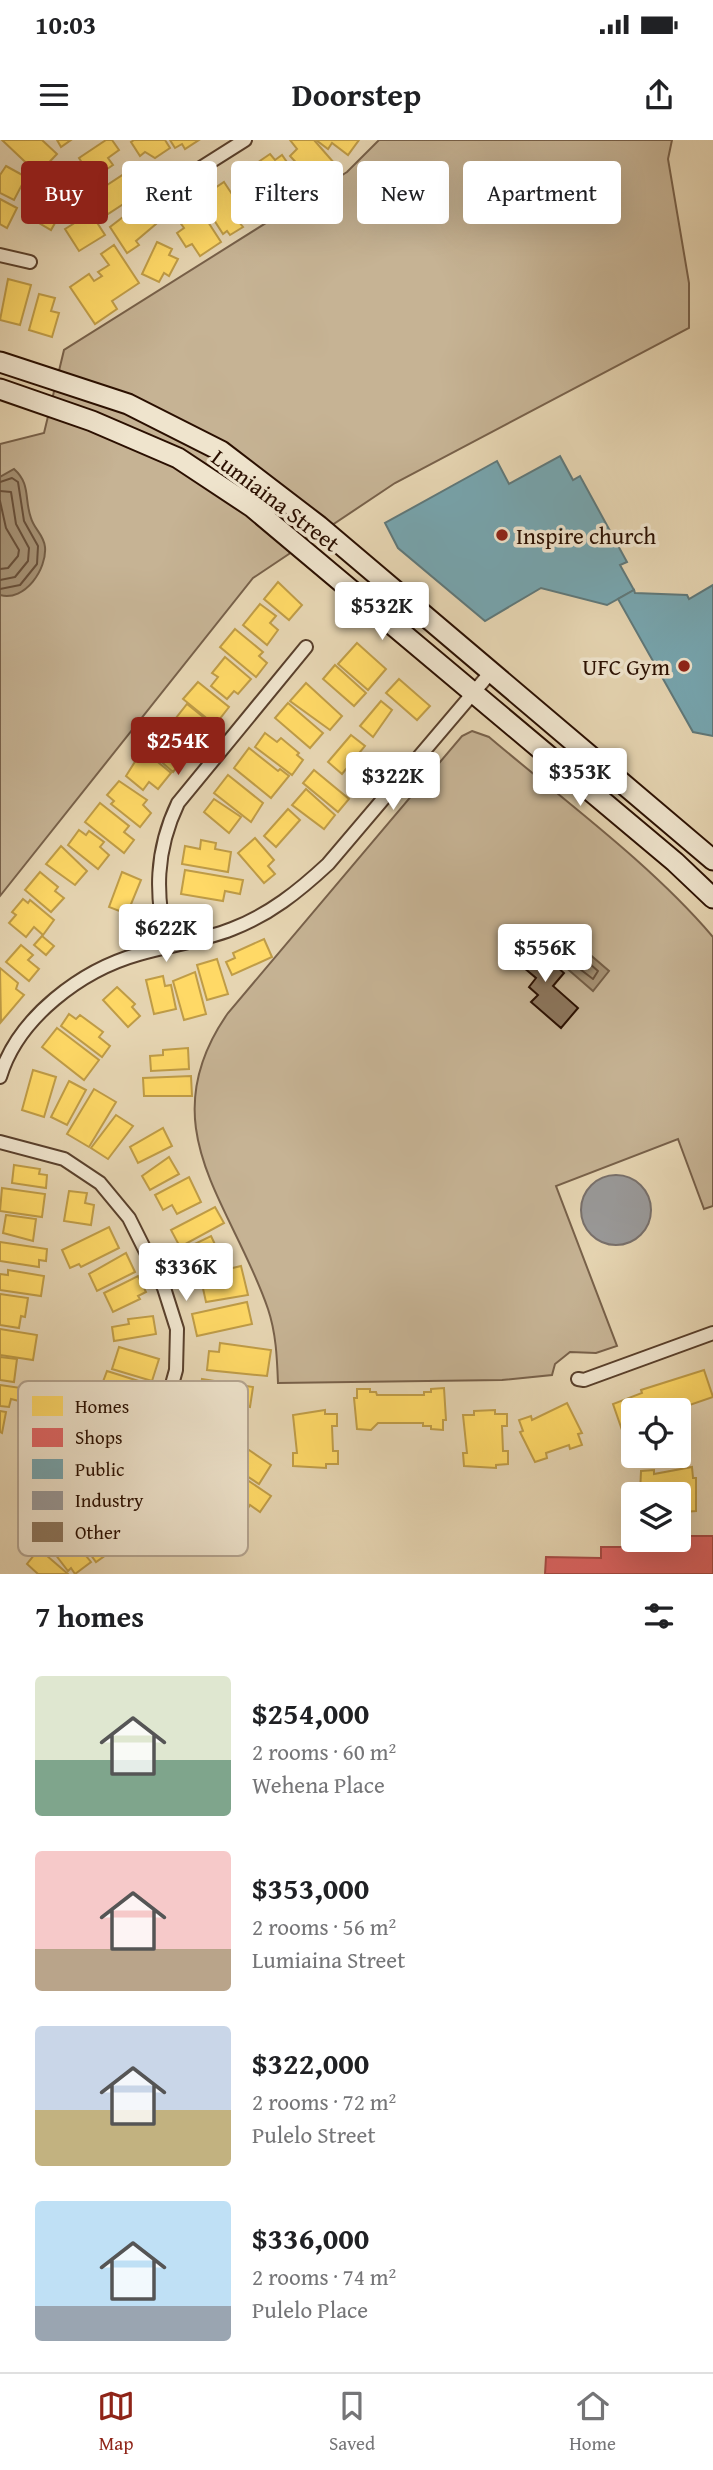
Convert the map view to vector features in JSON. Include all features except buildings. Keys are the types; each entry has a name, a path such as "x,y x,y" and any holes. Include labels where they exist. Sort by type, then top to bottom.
{"main road":[{"name":"Lumiaina Street","path":"0,362 128,404 220,450 319,526 713,860"},
{"name":"Lumiaina Street","path":"0,389 92,421 178,458 252,507 675,862 713,898"}],"street":[{"path":"212,161 245,140"},
{"path":"0,255 30,262"},
{"path":"167,946 158,899 158,871 169,822 178,803 306,647"},
{"path":"0,1076 23,1034 52,1002 98,971 137,954 234,928 282,903 306,884 328,864 491,672"},
{"path":"0,1142 64,1159 100,1183 129,1218 164,1288 177,1329 176,1370 172,1381"},
{"path":"578,1379 584,1380 713,1333"}],"shaded area":[{"path":"379,140 672,140 668,159 689,283 689,328 395,483 253,578 0,896 0,444 44,433 64,350 264,224 343,224 343,175 357,162 357,224 449,224 449,161 358,161"},
{"path":"472,731 489,737 605,833 689,910 713,937 713,1206 704,1209 678,1139 556,1186 617,1346 596,1353 570,1352 555,1364 552,1375 502,1380 278,1383 277,1354 271,1318 253,1271 204,1164 196,1129 195,1092 205,1054 228,1013 462,736"}],"water":[{"path":"14,469 23,480 31,518 43,539 45,556 33,582 18,594 9,596 0,595 0,477"},
{"path":"573,940 609,971 593,991 556,959"}],"place":[{"name":"Inspire church","path":"502,535"},
{"name":"UFC Gym","path":"684,666"}]}
